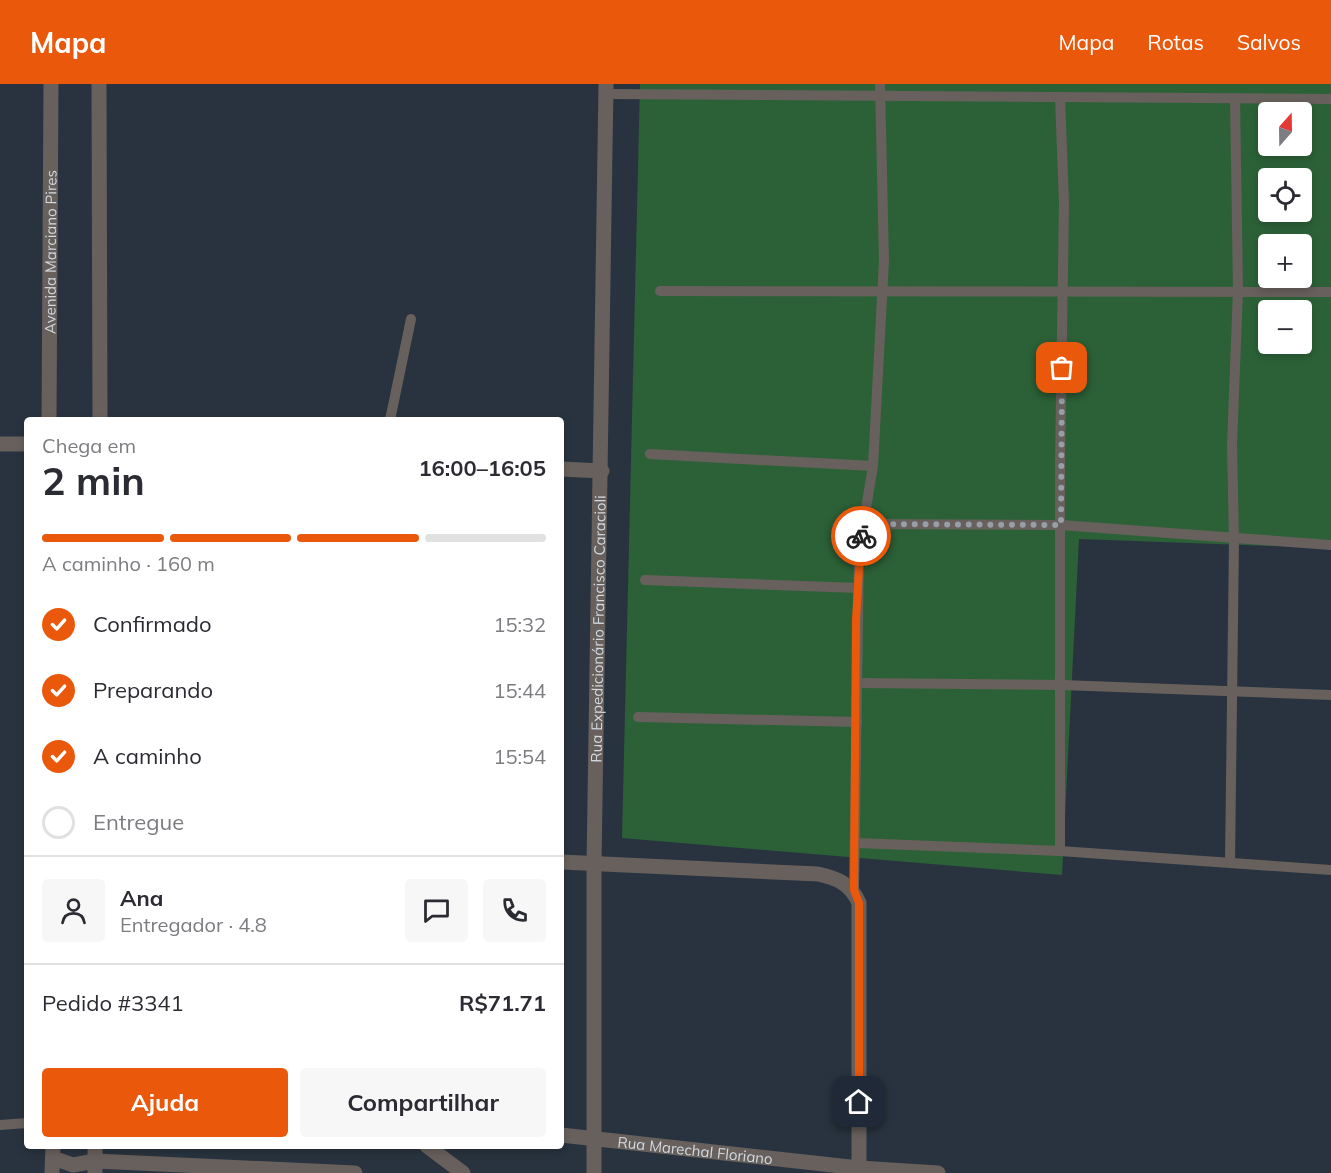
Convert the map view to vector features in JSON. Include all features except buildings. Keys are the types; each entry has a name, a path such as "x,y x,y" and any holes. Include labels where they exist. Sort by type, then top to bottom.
{"street":[{"name":"Avenida Marciano Pires","path":"49,417 51,84"},
{"path":"99,84 99,417"},
{"name":"Rua Expedicionário Francisco Caracioli","path":"594,1173 594,865 602,471 606,89"},
{"path":"0,444 24,444"},
{"path":"564,469 602,471"},
{"path":"564,862 818,874 834,877 854,890 859,903 859,1170"},
{"name":"Rua Marechal Floriano","path":"564,1135 595,1137 859,1170 938,1173"},
{"path":"432,1149 463,1173"},
{"path":"53,1159 73,1165 95,1160 355,1173"}],"lane":[{"path":"854,890 858,588 862,524 873,466 882,291 880,84"},
{"path":"606,89 879,96 1331,99"},
{"path":"1060,97 1064,204 1060,851"},
{"path":"1230,862 1234,540 1232,445 1238,290 1235,98"},
{"path":"660,291 1238,290 1331,292"},
{"path":"391,417 411,319"},
{"path":"650,454 873,466"},
{"path":"862,524 1061,525 1234,540 1331,545"},
{"path":"645,580 858,588"},
{"path":"857,683 1062,685 1331,695"},
{"path":"638,717 857,722"},
{"path":"855,843 1060,851 1331,870"},
{"path":"0,1125 24,1123"}],"green space":[{"path":"640,84 1331,84 1331,548 1079,539 1062,875 622,838"}],"way so far":[{"path":"861,536 862,524 1061,525 1062,368"}],"route":[{"path":"859,1102 859,903 854,890 857,804 856,619 861,536"}]}
